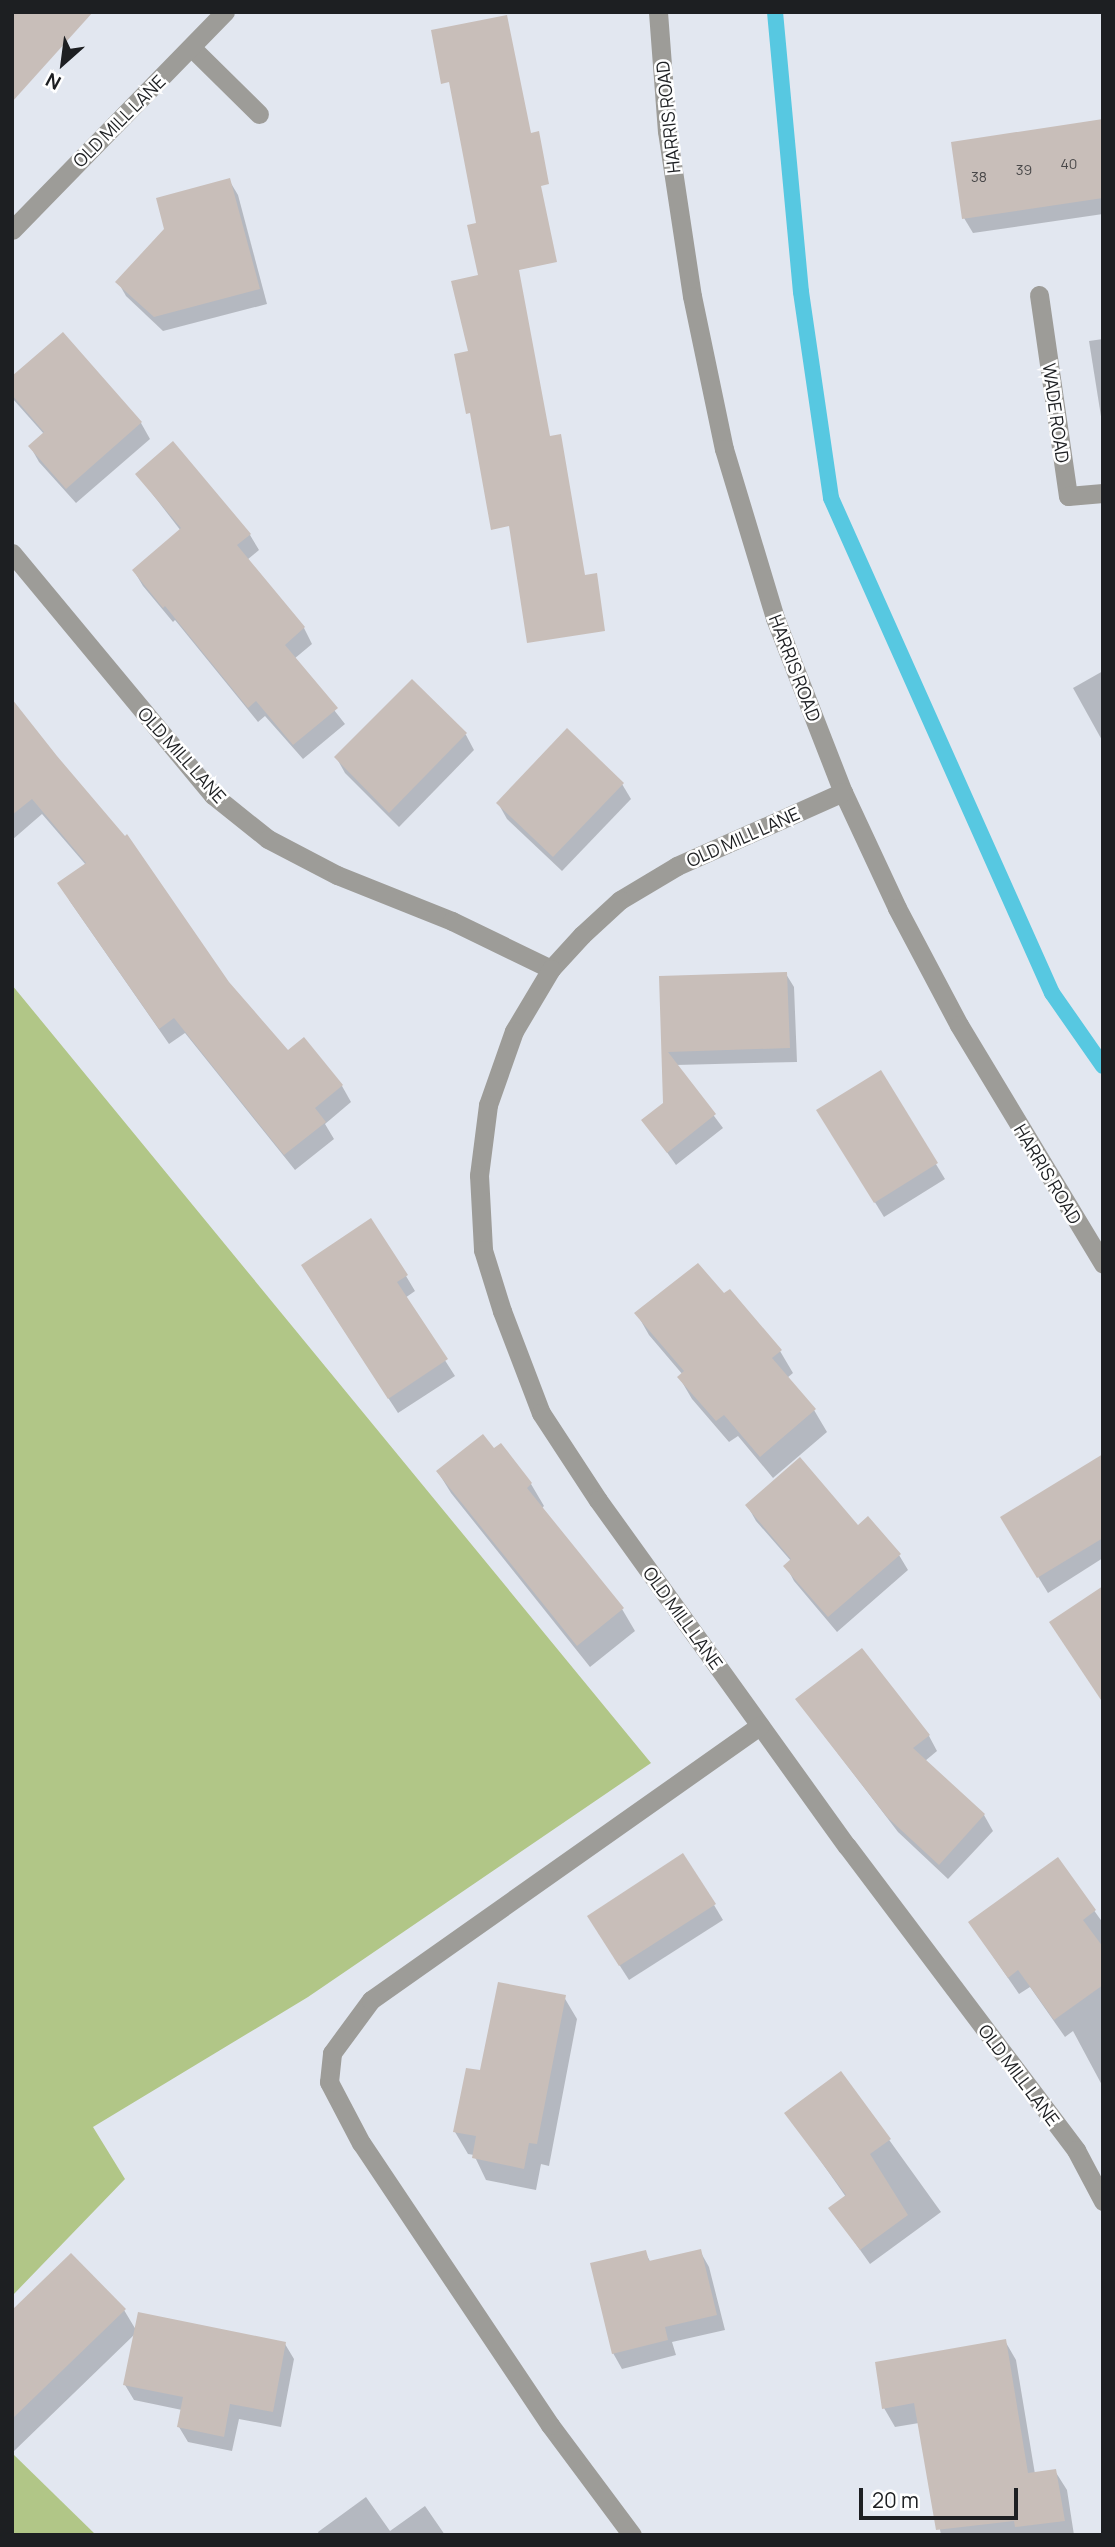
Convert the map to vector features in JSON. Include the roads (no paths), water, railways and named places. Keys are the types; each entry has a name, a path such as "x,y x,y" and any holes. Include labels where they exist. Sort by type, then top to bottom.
{"street":[{"name":"OLD MILL LANE","path":"12,230 225,12"},
{"name":"HARRIS ROAD","path":"658,12 667,131 690,283 724,449 775,618 843,792 897,908 959,1025 1103,1264"},
{"path":"192,48 259,114"},
{"name":"WADE ROAD","path":"1039,295 1068,496 1103,493"},
{"name":"OLD MILL LANE","path":"12,553 213,795 268,839 337,875 453,921 551,969"},
{"name":"OLD MILL LANE","path":"843,792 677,866 620,900 582,935 551,969 514,1031 488,1105 479,1175 483,1250 502,1311 541,1413 598,1500 760,1726 1076,2150 1103,2201"},
{"path":"632,2535 550,2425 361,2143 329,2082 332,2053 371,2000 760,1726"}],"waterway":[{"path":"775,12 801,292 831,498 1052,993 1103,1066"}]}
